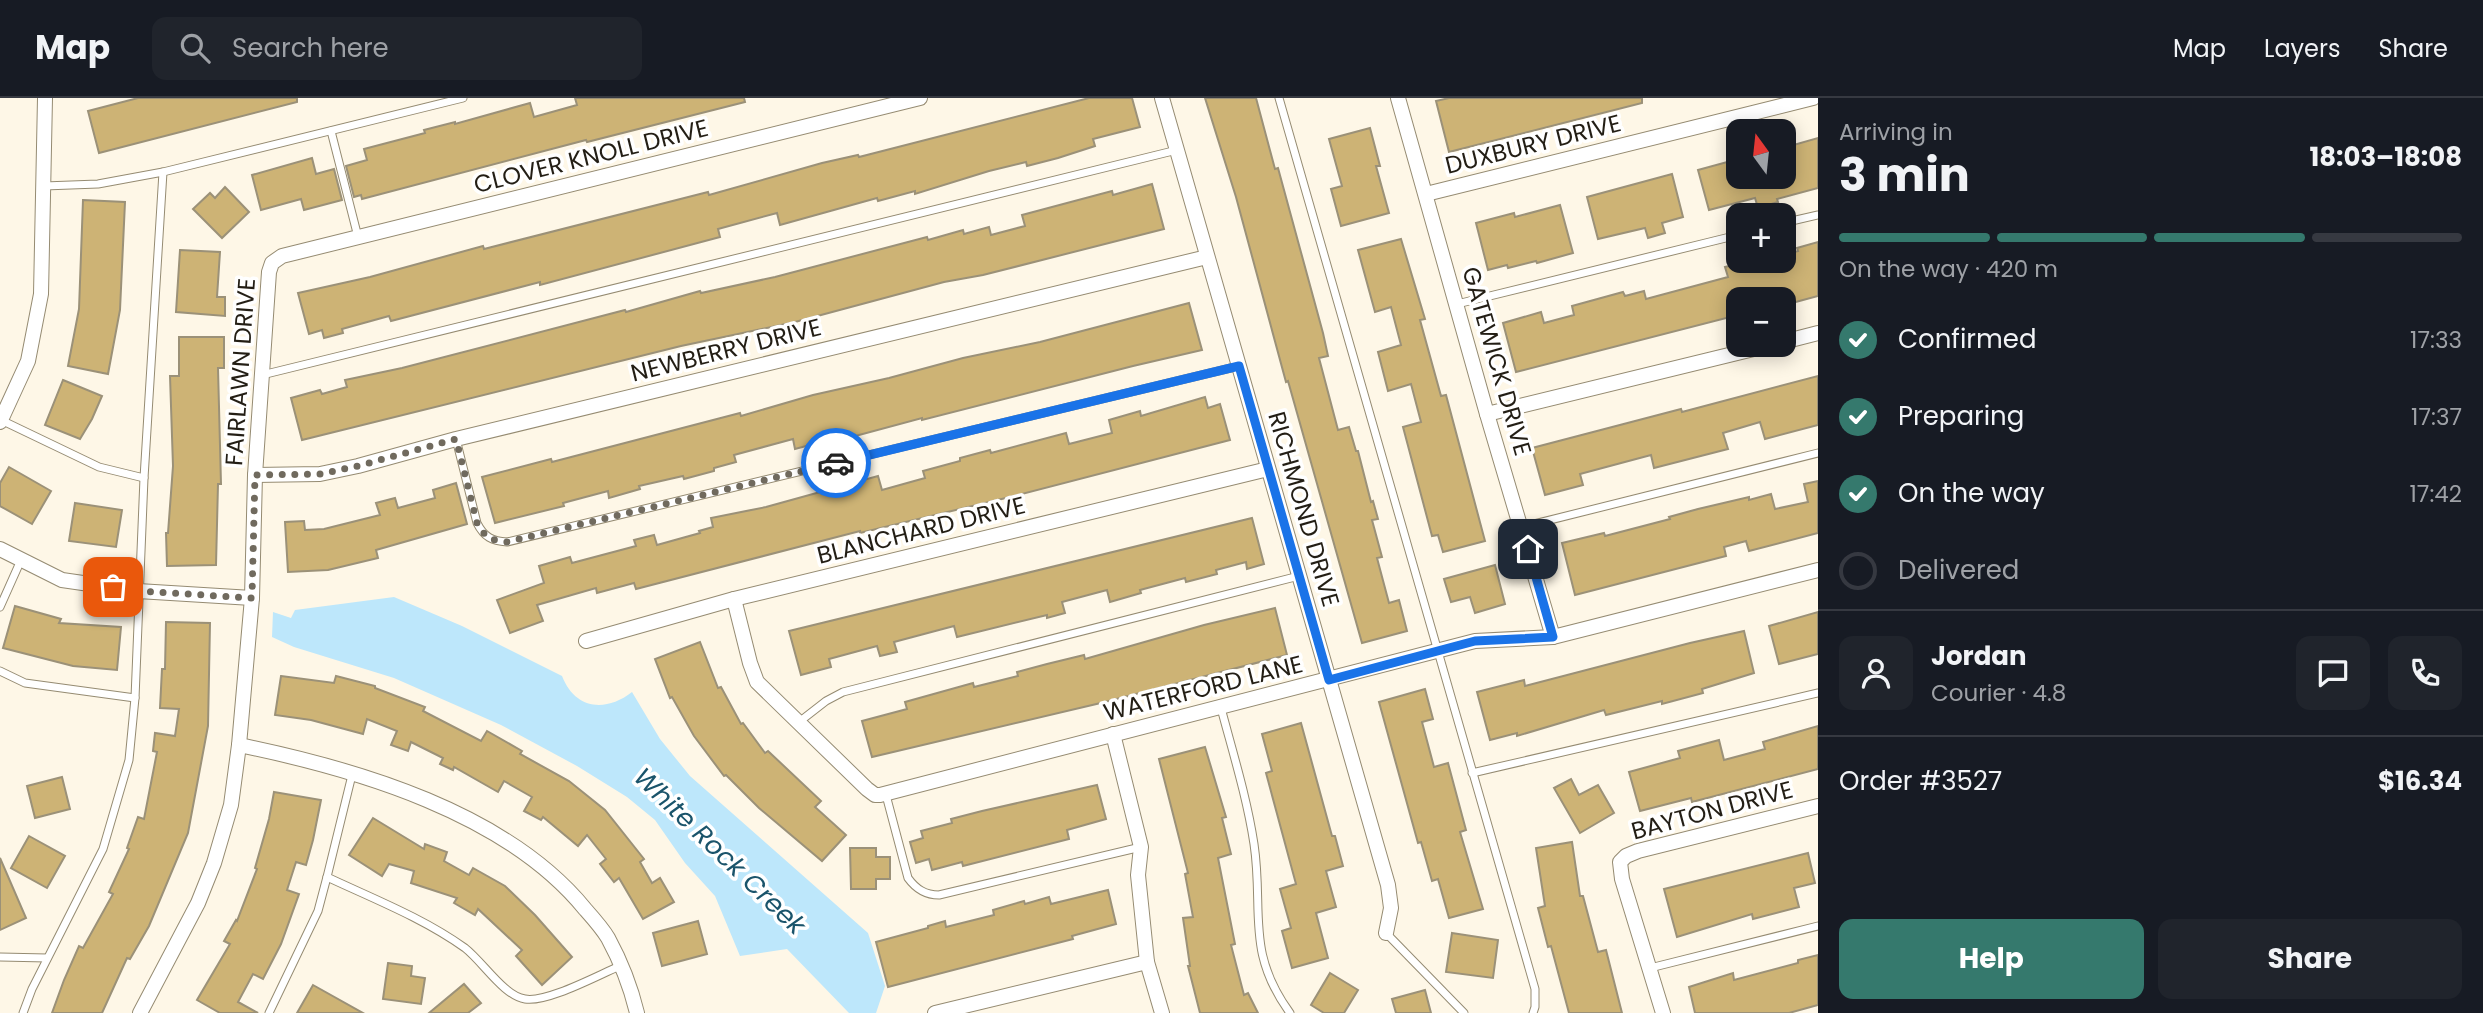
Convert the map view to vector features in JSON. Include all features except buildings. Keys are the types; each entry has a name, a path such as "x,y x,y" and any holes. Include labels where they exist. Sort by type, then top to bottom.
{"street":[{"path":"0,421 28,361 41,294 45,98"},
{"name":"CLOVER KNOLL DRIVE","path":"274,261 282,256 920,98"},
{"name":"RICHMOND DRIVE","path":"1162,98 1388,885 1391,908 1386,933"},
{"name":"GATEWICK DRIVE","path":"1398,98 1553,637"},
{"name":"DUXBURY DRIVE","path":"1426,194 1813,98"},
{"name":"NEWBERRY DRIVE","path":"255,475 320,474 358,466 456,439 1207,257"},
{"name":"FAIRLAWN DRIVE","path":"140,1013 198,902 214,863 231,804 240,746 252,598 255,475 269,272 274,261"},
{"path":"1796,339 1818,333"},
{"path":"1487,414 1726,356"},
{"name":"BLANCHARD DRIVE","path":"586,641 734,599 1268,469"},
{"path":"0,549 62,580 138,591 252,598"},
{"name":"WATERFORD LANE","path":"886,795 1437,650 1475,641 1553,637 1818,570"},
{"path":"734,599 757,682 867,789 875,795 886,795"},
{"path":"1113,734 1141,846 1138,875 1147,962 1162,1013"},
{"path":"240,746 297,757 424,797 522,850 569,890 607,937 636,1013"},
{"name":"BAYTON DRIVE","path":"1650,968 1622,879 1620,862 1626,856 1818,806"},
{"path":"935,1013 962,1010 1147,962"},
{"path":"1650,968 1662,1013"}],"lane":[{"path":"44,186 98,184 163,172 463,98"},
{"path":"1279,98 1535,989 1533,1013"},
{"path":"331,131 359,238"},
{"path":"262,376 1177,150"},
{"path":"23,1013 47,958 98,858 129,760 135,698 144,478 163,172"},
{"path":"1796,220 1818,215"},
{"path":"1457,304 1726,238"},
{"path":"456,439 477,523 482,533 491,539 507,542 1239,366"},
{"path":"0,421 99,467 144,478"},
{"path":"1522,527 1818,453"},
{"path":"0,607 21,560"},
{"path":"799,722 826,701 843,692 1299,576"},
{"path":"0,671 25,683 135,698"},
{"path":"1472,774 1818,693"},
{"path":"1221,708 1248,808 1257,863 1257,923 1262,959 1279,997 1290,1013"},
{"path":"269,1013 318,911 352,775"},
{"path":"886,795 908,878 929,895 939,895 1141,846"},
{"path":"327,877 439,931 475,956 516,996 526,999 544,998 620,966"},
{"path":"1650,968 1818,926"},
{"path":"1386,933 1464,1013"},
{"path":"0,957 47,958"}],"water":[{"name":"White Rock Creek","path":"394,597 462,626 562,676 568,687 583,701 601,705 612,703 632,692 660,739 690,776 868,933 885,986 876,1013 849,1013 787,949 740,956 715,896 685,863 655,820 627,797 577,766 501,725 394,678 294,647 272,637 273,612 291,618 295,610"}],"way so far":[{"path":"113,587 252,598 255,475 320,474 456,439 477,523 482,533 491,539 507,542 836,463"}],"route":[{"path":"836,463 1239,366 1329,680 1475,641 1553,637 1528,549"}]}
